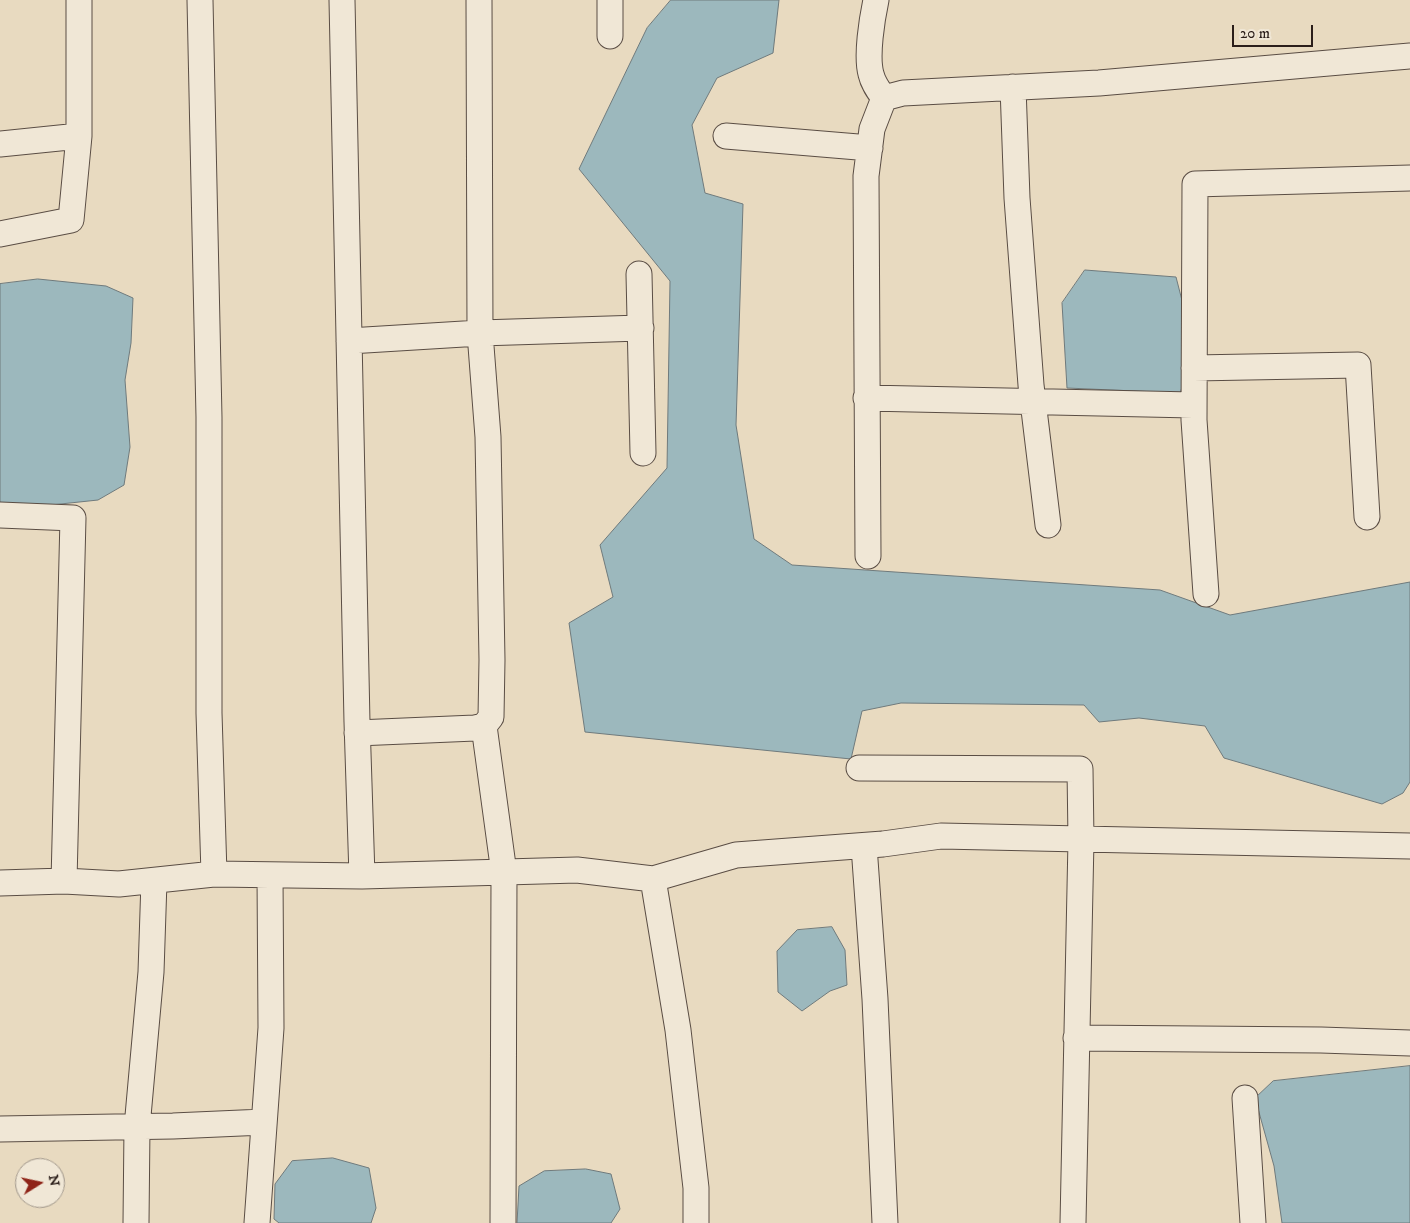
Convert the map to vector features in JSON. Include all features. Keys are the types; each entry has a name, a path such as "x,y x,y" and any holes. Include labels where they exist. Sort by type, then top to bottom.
{"street":[{"path":"0,234 71,220 79,136 79,0"},
{"path":"200,0 209,416 208,713 214,874"},
{"path":"342,0 357,733 362,876"},
{"path":"357,733 475,728 484,726 491,717 492,660 488,437 480,333 479,0"},
{"path":"610,0 610,36"},
{"path":"876,0 870,72 874,84 884,98"},
{"path":"884,98 902,93 1099,83 1410,56"},
{"path":"1014,88 1017,198 1033,402 1048,525"},
{"path":"868,556 866,176 872,129 884,98"},
{"path":"0,144 79,136"},
{"path":"726,136 870,148"},
{"path":"1206,594 1193,405 1194,184 1410,178"},
{"path":"639,274 644,454"},
{"path":"349,341 480,333 640,328"},
{"path":"1194,368 1358,365 1367,517"},
{"path":"866,398 1193,405"},
{"path":"0,515 73,518 64,881"},
{"path":"484,726 504,873 502,1223"},
{"path":"859,768 1080,769 1081,840 1073,1223"},
{"path":"0,883 64,881 119,884 214,874 362,876 577,870 653,879 736,855 864,846 941,836 1410,846"},
{"path":"864,846 875,999 885,1223"},
{"path":"257,1223 270,1028 270,875"},
{"path":"653,879 678,1030 696,1188 696,1223"},
{"path":"136,1223 137,1127 151,972 154,881"},
{"path":"1076,1038 1321,1040 1410,1044"},
{"path":"1245,1098 1253,1223"},
{"path":"0,1129 137,1127 264,1122"}],"water":[{"path":"671,0 779,0 773,53 717,78 692,125 705,193 743,204 736,425 754,539 792,565 1160,590 1230,615 1410,582 1410,782 1403,793 1382,804 1224,758 1205,726 1139,718 1099,722 1084,705 901,703 862,711 851,759 585,732 569,623 613,597 600,545 667,468 670,281 579,169 647,28"},
{"path":"1085,270 1176,277 1186,316 1188,371 1180,393 1067,388 1062,303"},
{"path":"38,279 106,286 133,298 131,343 125,380 130,447 124,485 98,500 23,508 0,506 0,284"},
{"path":"832,927 845,950 847,985 830,991 802,1011 778,992 777,951 797,930"},
{"path":"1410,1066 1410,1223 1282,1223 1274,1166 1255,1098 1273,1081"},
{"path":"333,1158 369,1168 376,1208 371,1223 279,1223 274,1219 275,1184 292,1161"},
{"path":"586,1169 611,1174 620,1209 611,1223 517,1223 519,1186 544,1171"}]}
